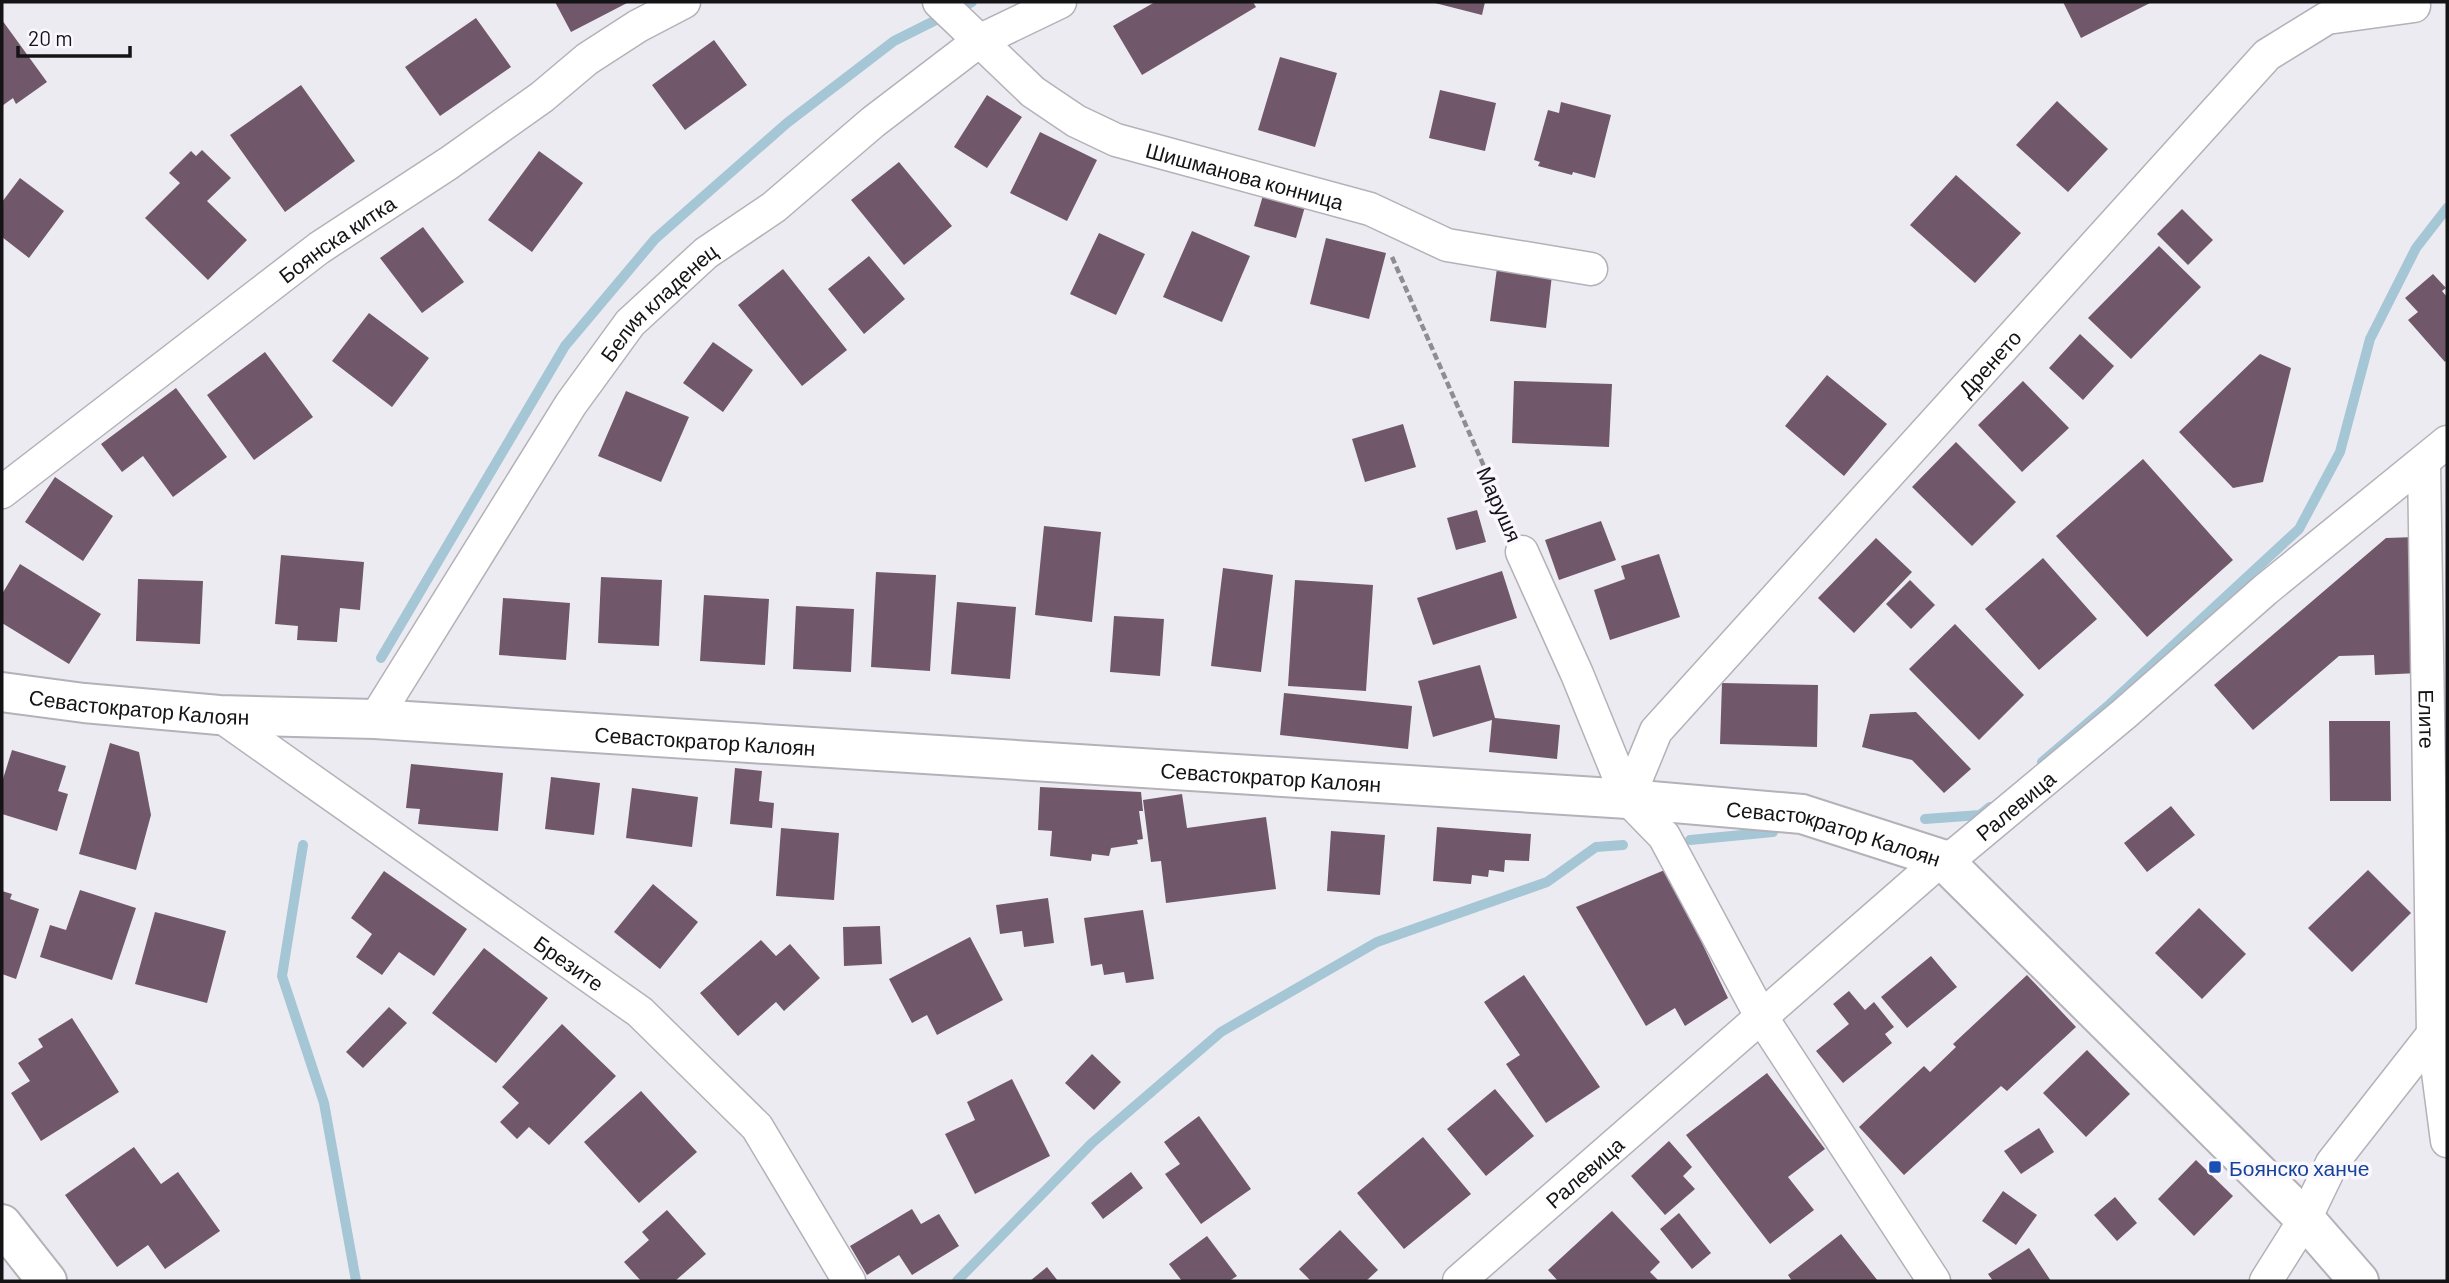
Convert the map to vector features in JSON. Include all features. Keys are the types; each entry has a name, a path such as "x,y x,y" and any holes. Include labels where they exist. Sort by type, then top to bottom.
{"main road":[{"name":"Севастократор Калоян","path":"2,692 219,715 375,719 1628,800 1802,814 1942,859 2305,1219 2359,1281"},
{"path":"2,1224 47,1281"}],"street":[{"name":"Боянска китка","path":"2,492 319,248 531,104 587,59 638,26 684,2"},
{"name":"Шишманова конница","path":"939,2 1033,92 1076,121 1116,140 1370,209 1447,245 1591,269"},
{"name":"Белия кладенец","path":"375,719 571,404 630,323 706,253 774,207 873,122 979,41 1060,2"},
{"name":"Дренето","path":"1628,800 1656,731 2267,55 2327,19 2414,6"},
{"name":"Ралевица","path":"1459,1281 1942,859 1956,854 2124,714 2265,590 2447,442"},
{"name":"Елите","path":"2424,463 2440,1029 2447,1141"},
{"name":"Марушя","path":"1521,552 1577,674 1628,800"},
{"path":"2,670 48,698"},
{"name":"Брезите","path":"219,715 640,1012 757,1126 849,1281"},
{"path":"1628,800 1664,836 1762,1018 1934,1281"},
{"path":"2266,1281 2305,1219 2332,1163 2440,1029"}],"path":[{"name":"Марушя","path":"1370,209 1521,552"}],"building":[{"path":"555,2 629,2 571,32"},
{"path":"1155,2 1253,2 1256,7 1142,75 1113,26"},
{"path":"1431,2 1485,2 1482,15"},
{"path":"2063,2 2152,2 2081,38"},
{"path":"476,18 511,67 440,116 405,67"},
{"path":"2,20 47,82 16,104 13,98 2,106"},
{"path":"714,40 747,85 685,130 652,85"},
{"path":"1280,57 1337,73 1315,147 1258,130"},
{"path":"301,85 355,161 285,212 230,135"},
{"path":"1440,90 1496,103 1485,151 1429,138"},
{"path":"987,95 1022,117 987,168 954,147"},
{"path":"2057,101 2108,149 2068,192 2016,145"},
{"path":"1561,102 1611,115 1595,178 1538,166 1540,162 1534,160 1548,110 1559,113"},
{"path":"1040,132 1097,160 1067,221 1010,193"},
{"path":"202,150 231,178 207,201 247,240 208,280 145,218 180,183 169,173 191,151 196,156"},
{"path":"539,151 583,183 532,252 488,220"},
{"path":"899,162 952,226 904,265 851,200"},
{"path":"1956,175 2021,233 1975,283 1910,225"},
{"path":"20,178 64,211 29,258 2,237 2,202"},
{"path":"1264,192 1306,203 1296,238 1254,226"},
{"path":"2182,209 2213,240 2188,265 2157,234"},
{"path":"423,227 464,282 422,313 380,258"},
{"path":"1192,231 1250,256 1222,322 1163,297"},
{"path":"1099,233 1145,254 1116,315 1070,294"},
{"path":"1326,238 1386,253 1369,319 1310,304"},
{"path":"2159,246 2201,287 2131,359 2088,318"},
{"path":"869,256 905,299 864,334 828,289"},
{"path":"1497,268 1552,275 1546,328 1490,321"},
{"path":"783,269 847,350 802,386 738,305"},
{"path":"2433,274 2446,288 2442,291 2447,297 2445,362 2408,320 2418,312 2405,298"},
{"path":"369,313 429,358 392,407 332,361"},
{"path":"2080,334 2114,366 2083,400 2049,368"},
{"path":"713,342 753,370 723,412 683,383"},
{"path":"265,352 313,417 254,460 207,395"},
{"path":"2260,354 2291,368 2263,482 2233,488 2179,432"},
{"path":"1827,375 1887,424 1844,476 1785,426"},
{"path":"1514,381 1612,384 1609,447 1512,443"},
{"path":"2023,381 2069,428 2022,472 1978,425"},
{"path":"176,388 227,457 173,497 143,456 122,472 101,444"},
{"path":"626,391 689,417 661,482 598,456"},
{"path":"1403,424 1416,467 1365,482 1352,439"},
{"path":"1956,442 2016,502 1972,546 1912,487"},
{"path":"2143,459 2233,560 2147,637 2056,536"},
{"path":"55,477 113,516 83,561 25,522"},
{"path":"1477,510 1486,542 1456,550 1447,518"},
{"path":"1601,521 1616,560 1559,580 1545,540"},
{"path":"1044,526 1101,532 1092,622 1035,615"},
{"path":"2416,537 2419,673 2375,675 2374,655 2339,656 2253,730 2214,685 2386,538"},
{"path":"1876,538 1912,572 1854,633 1818,598"},
{"path":"1659,554 1680,617 1610,640 1594,590 1625,579 1621,566"},
{"path":"281,555 364,562 360,610 340,608 337,642 297,640 298,626 275,624"},
{"path":"2043,558 2097,619 2039,670 1985,609"},
{"path":"20,564 101,614 69,664 2,623 2,594"},
{"path":"1223,568 1273,575 1261,672 1211,666"},
{"path":"1502,571 1517,618 1433,645 1417,598"},
{"path":"876,572 936,575 930,671 871,667"},
{"path":"601,577 662,580 659,646 598,643"},
{"path":"138,579 203,581 200,644 136,641"},
{"path":"1295,580 1373,585 1366,691 1288,686"},
{"path":"1910,580 1935,605 1911,629 1886,604"},
{"path":"704,595 769,599 765,665 700,661"},
{"path":"503,598 570,603 566,660 499,655"},
{"path":"957,602 1016,607 1010,679 951,674"},
{"path":"796,606 854,609 851,672 793,669"},
{"path":"1114,616 1164,619 1160,676 1110,672"},
{"path":"1955,624 2024,695 1979,740 1909,669"},
{"path":"1480,665 1495,718 1560,725 1557,759 1489,752 1492,720 1433,737 1418,681"},
{"path":"1722,683 1818,685 1817,747 1720,744"},
{"path":"1284,693 1412,706 1408,749 1280,735"},
{"path":"1916,712 1971,769 1944,793 1912,760 1862,747 1870,714"},
{"path":"2329,721 2390,721 2391,801 2330,801"},
{"path":"110,743 139,752 151,815 136,870 79,854"},
{"path":"12,750 66,766 58,791 68,794 57,831 2,814 2,782"},
{"path":"411,764 503,773 498,831 418,824 420,809 406,808"},
{"path":"735,768 762,771 759,801 774,803 772,828 730,824"},
{"path":"551,777 600,783 594,835 545,829"},
{"path":"1040,787 1141,792 1143,811 1139,811 1143,839 1137,840 1138,844 1111,848 1109,856 1092,854 1091,861 1050,856 1052,831 1038,830"},
{"path":"632,788 698,797 692,847 626,838"},
{"path":"1182,794 1187,828 1266,817 1276,889 1166,903 1161,861 1151,862 1143,800"},
{"path":"2171,806 2195,835 2147,872 2124,843"},
{"path":"1437,827 1531,834 1529,861 1505,860 1504,872 1489,870 1488,877 1472,875 1471,884 1433,881"},
{"path":"781,828 839,833 834,900 776,896"},
{"path":"1331,831 1385,835 1380,895 1327,891"},
{"path":"1667,869 1728,998 1685,1026 1675,1008 1646,1026 1576,907"},
{"path":"2368,870 2411,913 2352,972 2308,928"},
{"path":"384,871 467,929 434,976 399,952 382,975 356,957 372,934 351,918"},
{"path":"653,884 698,922 660,969 614,932"},
{"path":"80,890 136,908 112,980 40,957 50,925 66,930"},
{"path":"2,891 12,894 10,899 39,909 16,979 2,974"},
{"path":"1048,898 1054,943 1024,947 1022,931 1000,934 996,905"},
{"path":"2199,908 2246,954 2202,999 2155,953"},
{"path":"1143,910 1154,979 1126,983 1124,972 1104,975 1102,964 1091,966 1084,918"},
{"path":"155,912 226,931 207,1003 135,984"},
{"path":"880,926 882,964 844,966 843,927"},
{"path":"970,937 1003,1000 937,1035 927,1015 912,1023 889,979"},
{"path":"761,940 776,956 790,944 820,978 784,1011 776,1002 738,1036 700,993"},
{"path":"484,948 548,998 496,1063 432,1013"},
{"path":"1931,956 1957,987 1907,1028 1881,997"},
{"path":"1524,975 1600,1087 1546,1123 1506,1064 1520,1055 1484,1002"},
{"path":"2027,975 2076,1027 2007,1091 2001,1086 1904,1175 1859,1127 1924,1066 1930,1072 1956,1047 1953,1044"},
{"path":"1849,991 1865,1010 1874,1002 1894,1027 1885,1034 1892,1043 1843,1083 1816,1051 1849,1024 1833,1004"},
{"path":"389,1007 407,1023 363,1068 346,1052"},
{"path":"72,1018 119,1092 41,1141 11,1093 30,1081 18,1063 43,1047 38,1039"},
{"path":"562,1024 616,1076 549,1145 529,1127 517,1139 500,1122 519,1103 502,1087"},
{"path":"2087,1050 2130,1094 2086,1137 2043,1093"},
{"path":"1092,1054 1121,1082 1094,1110 1065,1083"},
{"path":"1767,1073 1825,1149 1788,1177 1814,1210 1770,1244 1686,1135"},
{"path":"1012,1079 1050,1156 975,1194 945,1134 975,1120 967,1102"},
{"path":"1495,1089 1534,1136 1486,1176 1447,1129"},
{"path":"641,1091 697,1152 639,1203 584,1142"},
{"path":"1199,1116 1251,1189 1201,1224 1165,1174 1180,1164 1164,1142"},
{"path":"2039,1128 2054,1152 2021,1174 2004,1151"},
{"path":"1423,1137 1471,1194 1404,1249 1357,1193"},
{"path":"1669,1141 1692,1167 1683,1176 1695,1189 1665,1215 1631,1176"},
{"path":"134,1147 161,1184 178,1172 220,1231 165,1269 148,1245 117,1267 65,1195"},
{"path":"2196,1160 2233,1196 2194,1236 2158,1199"},
{"path":"1131,1172 1143,1188 1103,1219 1091,1203"},
{"path":"2003,1191 2037,1215 2016,1245 1982,1221"},
{"path":"2115,1197 2137,1223 2117,1241 2094,1215"},
{"path":"912,1209 921,1224 939,1214 959,1246 912,1275 899,1255 867,1275 850,1246"},
{"path":"667,1210 706,1254 675,1281 641,1281 624,1262 649,1240 642,1232"},
{"path":"1612,1211 1660,1262 1650,1272 1659,1281 1558,1281 1548,1270"},
{"path":"1679,1213 1711,1253 1692,1269 1660,1229"},
{"path":"1340,1230 1378,1270 1366,1281 1311,1281 1299,1269"},
{"path":"1841,1234 1878,1281 1792,1281 1788,1275"},
{"path":"1207,1236 1237,1276 1229,1281 1182,1281 1169,1264"},
{"path":"2029,1248 2051,1281 1993,1281 1988,1274"},
{"path":"1047,1267 1058,1281 1030,1281"}],"waterway":[{"path":"381,658 565,346 655,239 787,123 894,41 972,2"},
{"path":"2042,762 2110,704 2299,529 2340,452 2370,339 2416,248 2447,208"},
{"path":"1925,819 1980,815 1990,807"},
{"path":"1690,840 1773,832"},
{"path":"303,845 282,976 324,1103 356,1281"},
{"path":"957,1281 1092,1143 1221,1032 1377,942 1547,882 1596,847 1623,845"}],"place":[{"name":"Боянско ханче","path":"2215,1167"}]}
